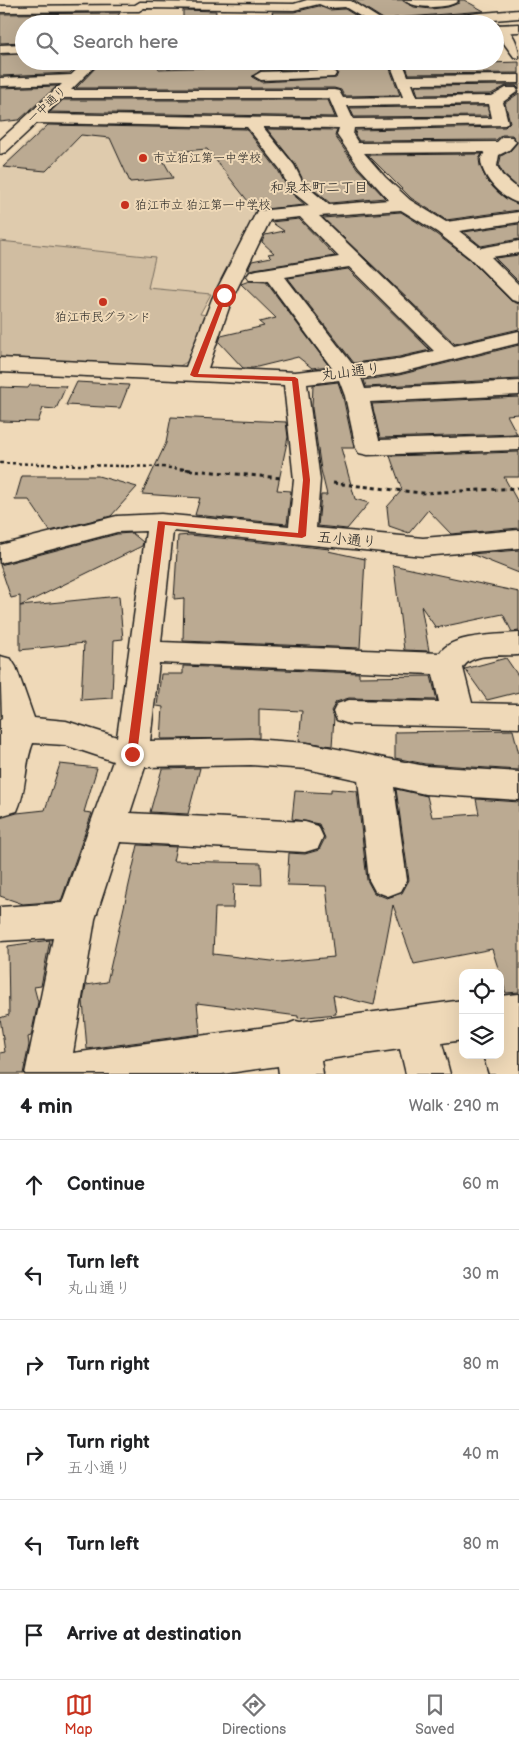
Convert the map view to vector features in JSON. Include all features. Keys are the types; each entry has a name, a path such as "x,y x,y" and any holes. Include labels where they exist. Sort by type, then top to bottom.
{"street":[{"path":"0,10 138,8 170,12 268,5 293,11 320,0 329,5 366,2"},
{"path":"410,0 418,4 458,1"},
{"path":"505,0 519,14"},
{"path":"347,3 367,15"},
{"path":"430,4 447,15"},
{"path":"502,15 519,14"},
{"path":"504,29 519,28"},
{"path":"504,36 519,54"},
{"path":"0,49 15,48"},
{"name":"一中通り","path":"0,149 84,70"},
{"path":"326,70 335,98 348,124 345,135 352,148 376,179 404,204 443,228 477,254 519,296"},
{"path":"400,70 412,101"},
{"path":"405,80 468,73 519,79"},
{"path":"259,76 329,74"},
{"path":"0,82 75,79"},
{"path":"202,94 203,80"},
{"path":"60,94 202,94 412,101 509,116"},
{"path":"0,125 30,121 348,124 509,116"},
{"path":"352,148 509,116"},
{"path":"509,116 488,159 489,168 498,181 519,198"},
{"path":"252,123 288,168 296,186 325,210"},
{"path":"489,168 509,170"},
{"path":"194,375 231,280 263,215 404,204"},
{"path":"305,212 450,355"},
{"path":"443,228 519,216"},
{"path":"477,254 516,250"},
{"path":"231,280 354,260"},
{"path":"272,273 348,374 357,396 368,448 519,443"},
{"name":"丸山通り","path":"0,365 295,379 348,374 399,366 450,355 519,336"},
{"path":"295,379 306,480 302,536"},
{"path":"357,396 519,388"},
{"path":"47,1074 76,919 132,754 161,522"},
{"name":"五小通り","path":"0,554 117,524 161,522 423,547 519,539"},
{"path":"458,714 447,668 454,655 471,648 519,644"},
{"path":"146,652 448,664"},
{"path":"0,667 11,731 10,757 4,801 0,802"},
{"path":"349,712 519,716"},
{"path":"11,731 66,733 132,754 251,752 307,756 424,780 519,786"},
{"path":"374,770 388,880"},
{"path":"107,827 305,837"},
{"path":"0,924 76,919"},
{"path":"504,1016 519,1014"},
{"path":"72,1074 299,1058 416,1025 459,1020"},
{"path":"416,1025 428,1074"},
{"path":"504,1054 511,1074"}],"path":[{"path":"0,463 161,467 422,493 519,488"}],"shaded area":[{"name":"狛江市立 狛江第一中学校","path":"53,122 252,123 292,176 245,196 257,214 224,295 148,288 154,257 0,241 0,168 44,125"},
{"name":"狛江市民グランド","path":"0,241 155,257 148,288 211,294 200,314 208,315 192,359 176,368 0,357"}],"building":[{"path":"353,0 402,0 414,7 431,9 448,7 459,3 459,0 464,0 484,11 433,15 377,15"},
{"path":"319,6 329,10 345,9 355,15 273,15 272,12 294,12"},
{"path":"183,10 216,11 216,15 183,15"},
{"path":"120,13 118,15 15,15 15,42 0,43 0,14"},
{"path":"15,54 15,70 73,70 70,73 0,76 0,55"},
{"path":"504,62 519,62 519,73 409,74 407,70 504,70"},
{"path":"93,70 261,70 252,77 261,82 336,78 338,73 336,70 390,70 400,95 344,96 341,90 334,88 76,88"},
{"path":"519,85 519,89 516,86 506,86 491,94 418,95 415,86"},
{"path":"57,86 19,120 0,122 0,88"},
{"path":"519,93 519,188 503,174 499,166 501,156 510,151 517,143 512,135 502,135 496,140 359,141 355,135 356,130 505,127 510,122 505,103"},
{"path":"63,100 328,100 335,117 50,112"},
{"path":"487,106 490,116 354,117 350,108"},
{"path":"48,125 246,129 278,170 289,191 305,205 255,210 207,149 159,153 173,178 130,182 110,138 81,135 46,171 3,167"},
{"path":"267,129 337,130 335,136 357,168 385,198 330,203 304,182 295,164"},
{"path":"482,154 479,159 480,166 487,181 505,198 519,205 519,210 446,220 411,198 368,155"},
{"path":"401,212 436,234 469,259 511,301 519,304 519,329 455,344 323,218"},
{"path":"299,219 335,256 248,270 252,261 271,257 268,254 274,253 262,242 265,235 284,231 271,222"},
{"path":"519,224 519,239 481,246 464,232"},
{"path":"519,255 519,282 495,258"},
{"path":"348,269 430,350 399,357 354,363 288,278"},
{"path":"249,281 266,282 329,366 312,368 298,357 253,368 243,368 219,342 221,336 264,326 259,322 276,318 241,284"},
{"path":"519,345 519,379 366,387 364,380 399,375"},
{"path":"77,382 129,385 120,408 66,405"},
{"path":"338,382 354,448 341,448 355,499 369,503 347,529 318,526 321,495 327,495 321,470 312,408 313,385"},
{"path":"30,385 66,386 56,409 43,408 38,422 0,421 0,387 28,388"},
{"path":"519,397 519,414 507,415 517,434 380,438 372,404"},
{"path":"171,417 286,422 288,437 277,490 291,491 287,524 195,515 200,498 142,494 166,443"},
{"path":"519,452 519,477 504,477 519,504 519,528 451,534 428,510 409,533 389,526 387,507 402,490 390,456"},
{"path":"22,476 98,476 137,487 111,516 50,531 29,500 15,500"},
{"path":"132,533 143,542 142,546 20,606 20,596 11,598 0,565 117,534"},
{"path":"190,535 330,549 328,551 365,559 360,648 183,641 184,598 174,599 178,536"},
{"path":"519,550 519,573 471,554"},
{"path":"392,565 519,592 519,631 512,632 503,614 436,628 421,606 429,651 404,650 394,568"},
{"path":"119,596 123,639 114,640 112,698 81,700 84,643 20,650 20,606"},
{"path":"506,658 519,677 519,692 487,700 465,669"},
{"path":"183,666 359,673 359,677 431,676 437,700 349,698 336,702 331,711 334,717 332,746 299,741 302,711 259,709 259,738 161,739 163,707 157,706 161,674 183,674"},
{"path":"513,730 519,754 519,770 425,764 395,758 395,732"},
{"path":"60,764 97,768 84,812 92,813 61,901 23,904 0,896 0,818 17,813 45,810"},
{"path":"200,768 188,814 150,812 162,769"},
{"path":"331,789 357,791 367,880 374,893 387,898 402,893 409,880 396,789 427,796 432,817 479,814 476,799 519,802 519,992 506,993 504,969 498,969 492,949 414,964 393,905 374,1005 333,995 336,1014 298,1018 298,1016 197,1003 200,1034 87,1049 83,1001 86,985 107,982 138,845 176,847 173,861 261,863 262,885 234,884 233,908 215,908 213,954 280,962 334,957 326,886 287,885 289,853 305,854 319,850 325,838 319,824 292,819 295,791 331,793"},
{"path":"50,940 41,986 34,987 38,1002 31,1036 28,1037 29,1045 23,1074 0,1074 0,1053 5,1052 0,1018 9,1015 8,946"}],"place":[{"name":"市立狛江第一中学校","path":"143,158"},
{"name":"狛江市立 狛江第一中学校","path":"125,205"},
{"name":"狛江市民グランド","path":"103,302"}],"district":[{"name":"和泉本町二丁目","path":"319,187"}],"route":[{"path":"132,754 161,522 302,536 306,480 295,379 194,375 224,295"}]}
